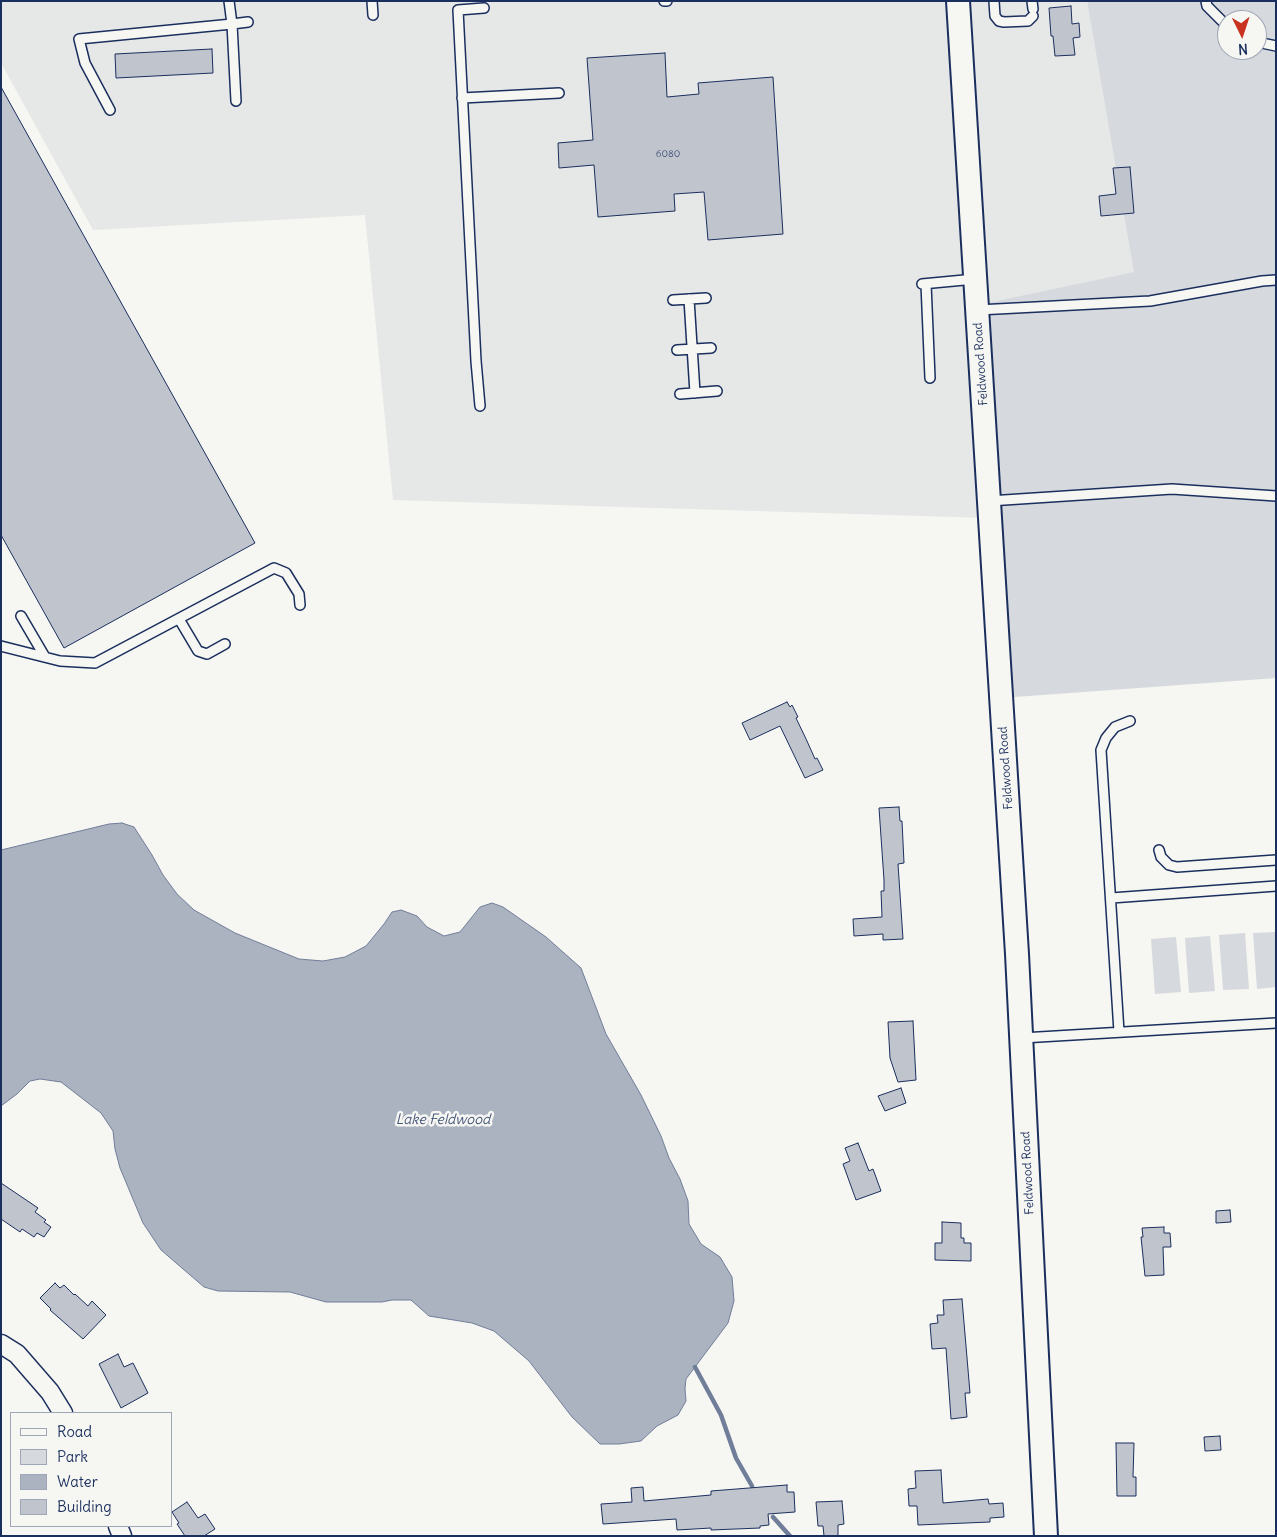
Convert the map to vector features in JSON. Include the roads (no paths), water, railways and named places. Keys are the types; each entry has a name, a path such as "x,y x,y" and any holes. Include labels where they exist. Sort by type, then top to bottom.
{"street":[{"name":"Feldwood Road","path":"958,1 1022,1038 1046,1536"},
{"path":"1,1344 16,1354 50,1392 62,1412"}],"lane":[{"path":"229,1 236,101"},
{"path":"372,1 373,15"},
{"path":"994,1 995,16 1004,22 1028,21 1033,9"},
{"path":"1206,1 1207,6 1217,16"},
{"path":"480,406 458,10 484,8"},
{"path":"110,110 85,64 79,39 248,22"},
{"path":"462,98 558,93"},
{"path":"930,378 924,284 975,279"},
{"path":"977,310 1150,302 1276,280"},
{"path":"673,300 706,298"},
{"path":"689,299 695,393"},
{"path":"678,350 711,348"},
{"path":"680,394 717,391"},
{"path":"989,501 1172,489 1276,496"},
{"path":"1,646 60,661 95,663 274,568 286,573 299,594 300,605"},
{"path":"20,616 45,657"},
{"path":"179,619 198,651 207,654 225,644"},
{"path":"1120,1032 1101,750 1106,738 1115,727 1130,721"},
{"path":"1159,850 1161,858 1169,865 1177,867 1276,860"},
{"path":"1110,898 1276,886"},
{"path":"1022,1038 1276,1023"}],"water":[{"name":"Lake Feldwood","path":"122,823 134,827 163,875 177,894 194,910 235,933 299,959 323,961 345,957 366,946 392,912 401,910 417,916 427,927 444,936 460,932 480,907 492,903 503,907 546,937 581,968 606,1034 641,1095 680,1179 688,1201 689,1224 701,1244 720,1257 732,1277 734,1301 728,1323 686,1379 686,1401 678,1415 657,1426 641,1441 600,1444 572,1417 529,1361 494,1331 472,1323 429,1316 411,1300 326,1302 290,1292 218,1291 204,1287 161,1250 143,1223 120,1168 113,1131 101,1113 61,1082 40,1079 30,1081 1,1106 1,850 109,824"}],"waterway":[{"path":"695,1367 721,1415 736,1458 752,1486"},
{"path":"773,1517 790,1536"}]}
